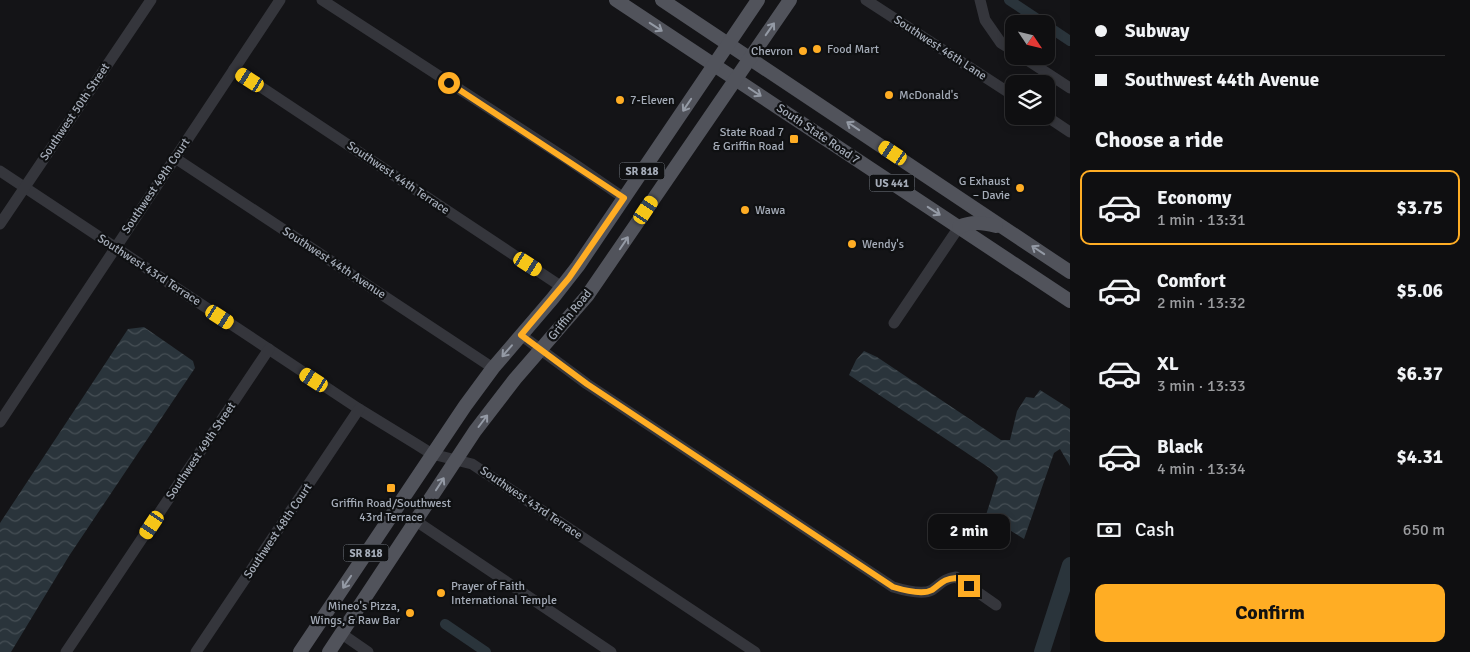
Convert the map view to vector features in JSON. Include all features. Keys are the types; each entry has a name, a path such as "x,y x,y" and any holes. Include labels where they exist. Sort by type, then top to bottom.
{"main road":[{"name":"South State Road 7","path":"616,0 1070,301"},
{"name":"South State Road 7","path":"662,0 1070,272"},
{"name":"Griffin Road","path":"300,652 432,454 493,368 562,287 758,0"},
{"name":"Griffin Road","path":"329,652 455,460 495,404 586,296 790,0"},
{"path":"959,227 967,223 980,222 1007,229"}],"street":[{"name":"Southwest 50th Street","path":"0,224 151,0"},
{"name":"Southwest 49th Court","path":"0,422 280,0"},
{"path":"322,0 624,198"},
{"name":"Southwest 46th Lane","path":"866,0 1005,90"},
{"path":"980,0 985,20 1001,43 1005,45"},
{"path":"1035,65 1070,88"},
{"name":"Southwest 44th Terrace","path":"234,69 562,287"},
{"path":"1055,122 1070,132"},
{"name":"Southwest 44th Avenue","path":"175,158 493,368"},
{"name":"Southwest 43rd Terrace","path":"0,171 359,409 432,454 472,464 755,652"},
{"path":"894,323 959,227"},
{"path":"521,335 587,384 893,587 907,592 930,591 945,579 956,578 996,605"},
{"name":"Southwest 49th Street","path":"66,652 269,350"},
{"name":"Southwest 48th Court","path":"196,652 359,409"},
{"path":"416,521 611,652"},
{"path":"342,634 368,652"}],"water":[{"path":"144,327 193,361 195,368 69,556 11,652 0,652 0,523 128,329"},
{"path":"864,351 877,357 1001,440 1010,440 1017,411 1026,397 1034,398 1040,390 1070,409 1070,466 1060,449 1054,453 1024,539 986,515 998,477 991,469 849,375 856,360"}],"waterway":[{"path":"1009,0 1032,15"},
{"path":"1055,31 1070,41"},
{"path":"1042,652 1070,565"},
{"path":"445,624 486,652"}],"place":[{"name":"Food Mart","path":"817,49"},
{"name":"Chevron","path":"803,51"},
{"name":"McDonald's","path":"889,95"},
{"name":"7-Eleven","path":"620,100"},
{"name":"State Road 7 & Griffin Road","path":"794,139"},
{"name":"G Exhaust – Davie","path":"1020,188"},
{"name":"Wawa","path":"745,210"},
{"name":"Wendy's","path":"852,244"},
{"name":"Griffin Road/Southwest 43rd Terrace","path":"391,488"},
{"name":"Prayer of Faith International Temple","path":"441,593"},
{"name":"Mineo's Pizza, Wings, & Raw Bar","path":"410,613"}],"route":[{"path":"449,83 624,198 554,298 521,335 587,384 893,587 907,592 930,591 945,579 956,578 969,586"}]}
